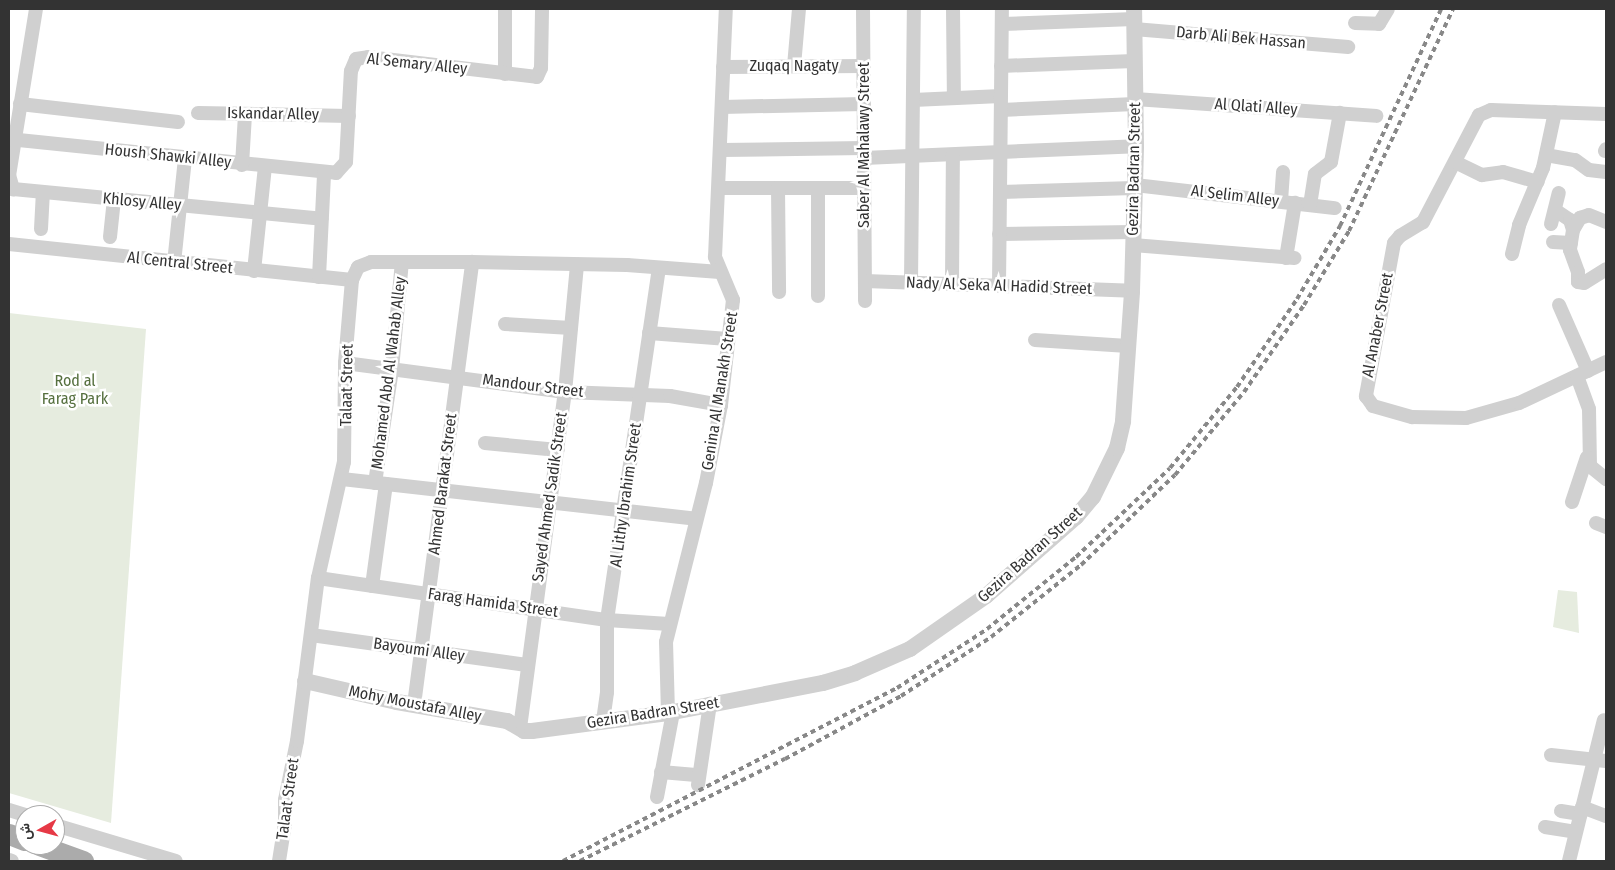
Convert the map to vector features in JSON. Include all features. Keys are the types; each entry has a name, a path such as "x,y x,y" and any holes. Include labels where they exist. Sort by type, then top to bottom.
{"main road":[{"path":"65,854 83,861"}],"street":[{"path":"12,139 20,104 36,9"},
{"path":"505,9 505,74"},
{"name":"Al Semary Alley","path":"326,173 342,168 346,162 352,64 361,57 532,78 540,73 542,9"},
{"name":"Genina Al Manakh Street","path":"657,797 670,713 665,661 669,624 696,519 720,405 728,338 732,292 720,272 715,256 726,9"},
{"path":"794,66 799,9"},
{"name":"Saber Al Mahalawy Street","path":"863,9 865,301"},
{"path":"911,282 914,9"},
{"path":"954,9 954,98"},
{"path":"998,286 1002,9"},
{"path":"1355,23 1379,24 1388,9"},
{"name":"Darb Ali Bek Hassan","path":"1002,24 1134,19 1348,47"},
{"name":"Gezira Badran Street","path":"522,730 670,713 822,683 856,673 910,649 986,596 1076,517 1094,497 1107,473 1122,421 1132,291 1136,146 1134,19"},
{"path":"1001,66 1134,61"},
{"name":"Zuqaq Nagaty","path":"723,67 864,66"},
{"name":"Al Qlati Alley","path":"913,100 954,98 1001,103 1135,101 1376,116"},
{"path":"20,104 178,122"},
{"path":"722,107 864,104"},
{"name":"Al Anaber Street","path":"1555,112 1491,110 1479,115 1423,222 1400,236 1394,243 1366,396 1373,406 1412,417 1466,418 1510,406 1606,362"},
{"path":"1512,254 1519,225 1538,182 1555,112 1606,114"},
{"name":"Iskandar Alley","path":"198,113 349,116"},
{"path":"1310,205 1315,174 1331,162 1340,113"},
{"path":"242,164 246,114"},
{"name":"Housh Shawki Alley","path":"12,139 326,173"},
{"name":"Khlosy Alley","path":"12,139 9,183 13,188 43,193 322,219"},
{"path":"720,150 953,156 1136,146"},
{"path":"1546,155 1575,160 1589,170 1606,172"},
{"path":"952,284 953,156"},
{"path":"174,263 185,158"},
{"path":"1455,162 1482,175 1503,172 1538,182"},
{"path":"254,271 264,167"},
{"path":"999,234 1133,238 1290,258 1288,202 1284,172"},
{"path":"319,277 326,173"},
{"name":"Al Selim Alley","path":"1000,192 1134,186 1335,208"},
{"path":"719,188 864,188"},
{"path":"778,188 780,292"},
{"path":"818,188 818,296"},
{"path":"41,229 43,193"},
{"path":"1559,193 1553,217 1570,220 1572,236 1571,259 1578,272 1578,282 1584,283 1606,269"},
{"path":"110,237 114,199"},
{"path":"1553,242 1572,236 1580,218 1589,215 1606,222"},
{"name":"Al Central Street","path":"9,244 174,263 352,280"},
{"path":"352,280 358,268 364,264 402,262 577,265 720,272"},
{"name":"Mohamed Abd Al Wahab Alley","path":"372,586 402,262"},
{"name":"Ahmed Barakat Street","path":"414,705 472,262"},
{"name":"Sayed Ahmed Sadik Street","path":"522,730 534,609 551,503 565,392 577,265"},
{"name":"Al Lithy Ibrahim Street","path":"603,721 607,692 607,620 625,511 659,268"},
{"name":"Talaat Street","path":"279,861 285,824 285,800 305,681 318,578 342,479 346,444 345,363 352,280"},
{"name":"Nady Al Seka Al Hadid Street","path":"865,281 1132,291"},
{"path":"1558,305 1582,374 1589,409 1587,456 1572,502"},
{"path":"504,324 571,328"},
{"path":"649,333 728,338"},
{"path":"1034,340 1128,346"},
{"name":"Mandour Street","path":"345,363 565,392 640,395 720,405"},
{"path":"485,443 558,450"},
{"path":"1587,456 1596,474 1606,479"},
{"path":"342,479 696,519"},
{"name":"Farag Hamida Street","path":"318,578 607,620 669,624"},
{"name":"Bayoumi Alley","path":"311,635 527,665"},
{"name":"Mohy Moustafa Alley","path":"305,681 414,705 507,721 522,730"},
{"path":"661,772 698,780 710,704"},
{"path":"1569,861 1581,811 1600,760 1604,720"},
{"path":"1551,755 1600,760"},
{"path":"1561,811 1581,811 1606,816"},
{"path":"65,827 176,861"},
{"path":"1545,827 1576,832"}],"green space":[{"name":"Rod al Farag Park","path":"9,313 146,329 111,823 65,809 65,805 50,805 9,793"},
{"path":"1558,590 1577,592 1579,633 1553,627"}],"railway":[{"path":"563,861 897,688 987,629 1076,557 1170,468 1237,387 1297,299 1340,226 1441,9"},
{"path":"580,861 785,759 901,696 991,637 1081,565 1175,475 1244,392 1304,305 1349,231 1453,9"}]}
